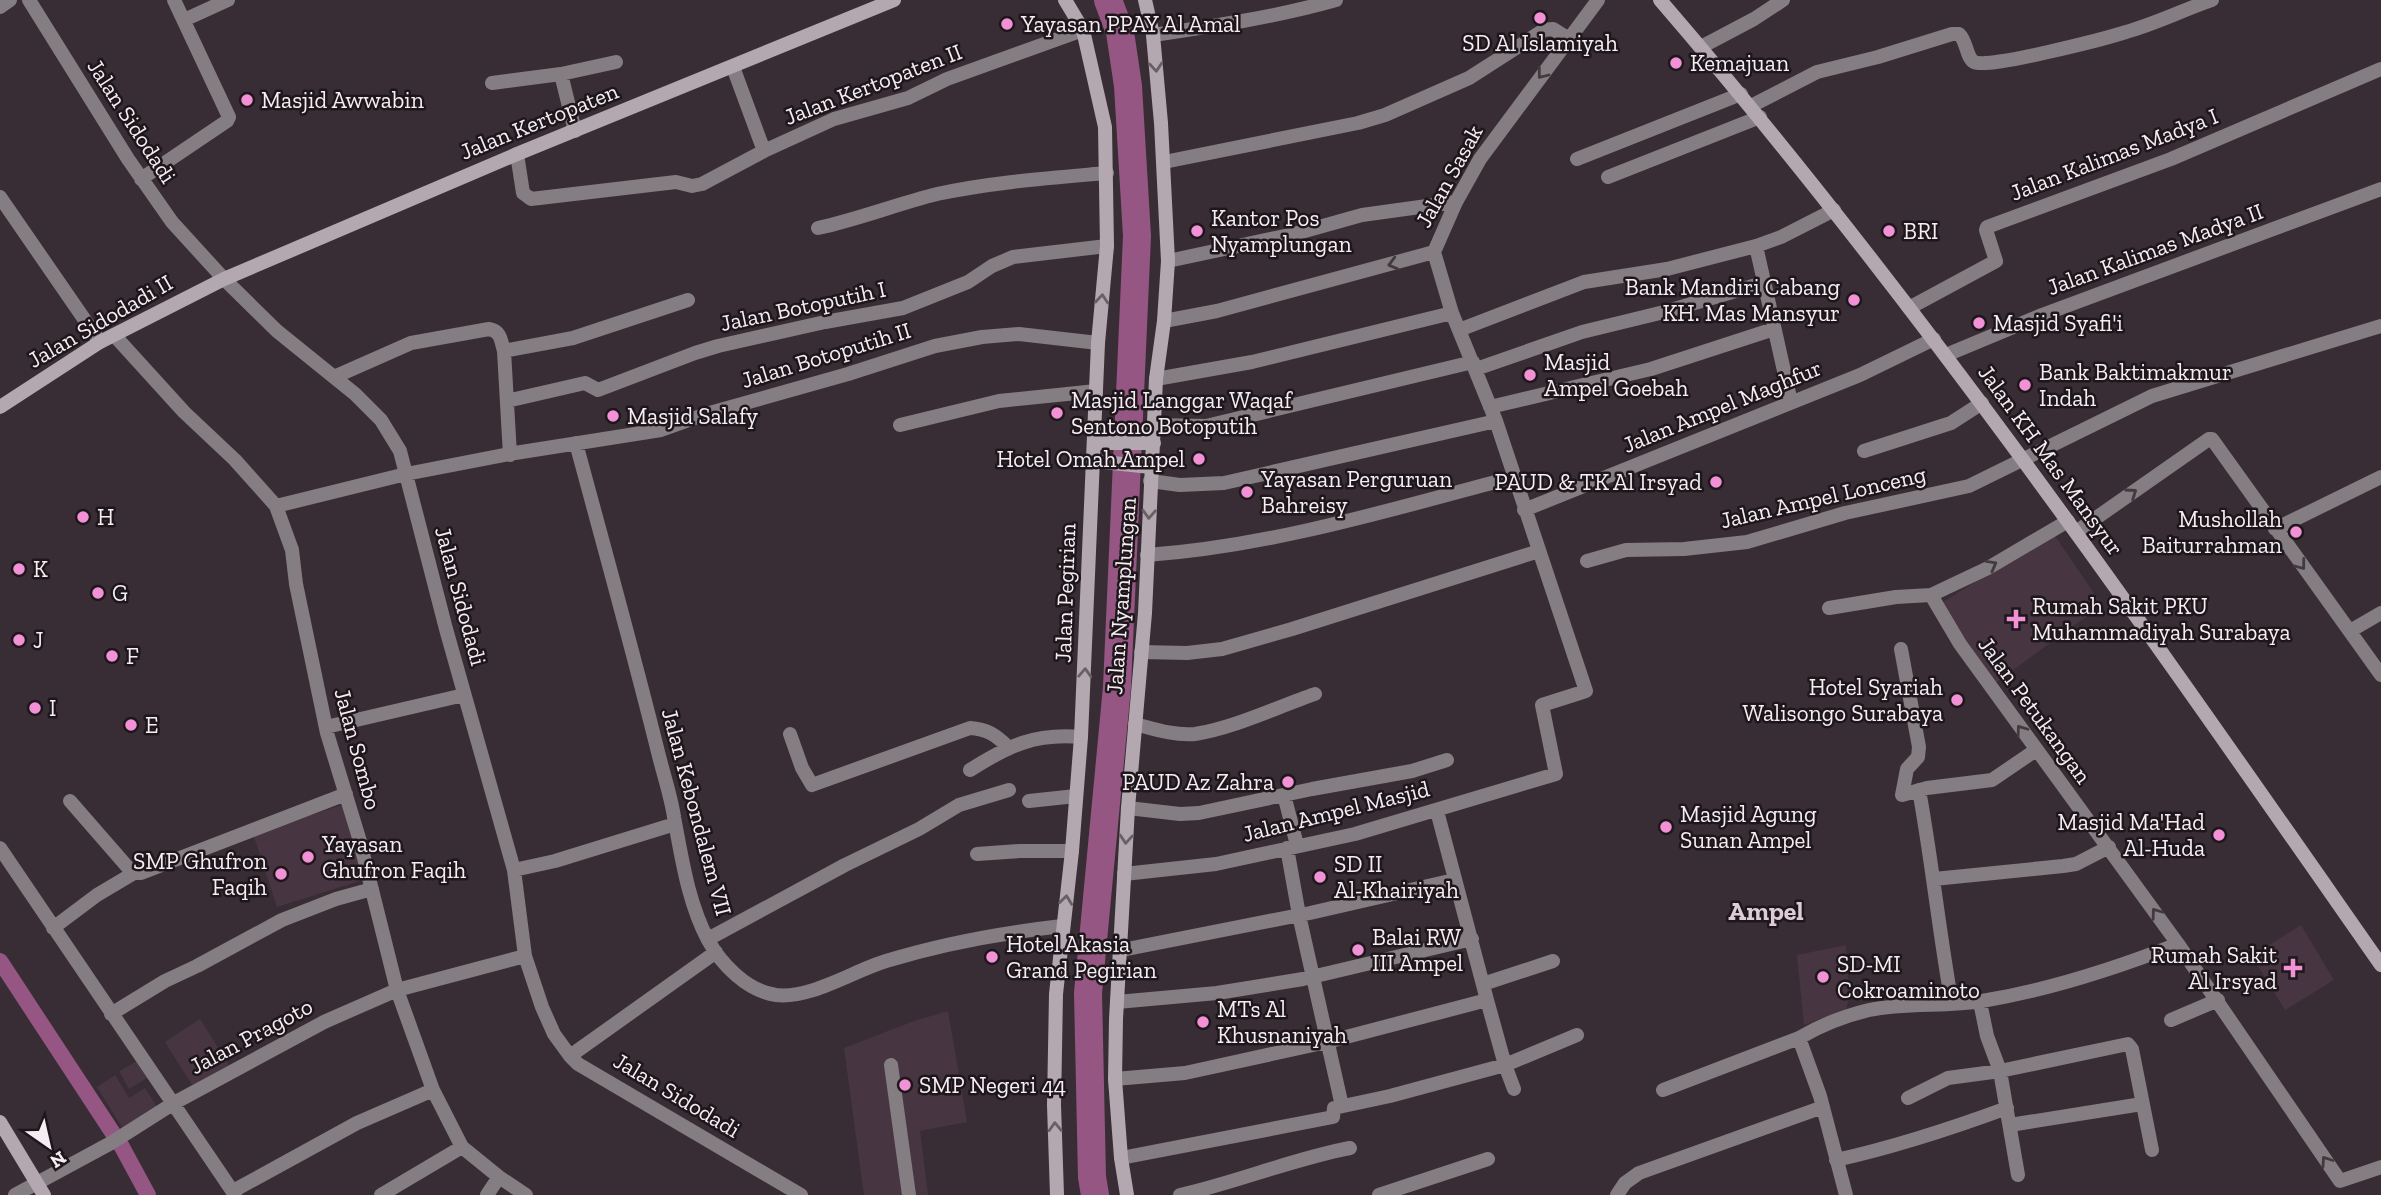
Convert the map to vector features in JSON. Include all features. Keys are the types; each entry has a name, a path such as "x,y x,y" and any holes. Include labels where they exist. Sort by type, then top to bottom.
{"main road":[{"name":"Jalan Kertopaten","path":"224,279 517,154 894,0"},
{"name":"Jalan Pegirian","path":"1057,1195 1054,1105 1056,994 1081,737 1099,462 1096,391 1098,343 1107,246 1105,127 1083,30 1065,0"},
{"name":"Jalan Nyamplungan","path":"1127,1195 1121,1158 1115,1079 1117,1002 1147,555 1147,472 1154,425 1168,261 1164,162 1153,36 1145,0"},
{"name":"Jalan KH Mas Mansyur","path":"1661,0 1834,210 1982,403 2072,526 2381,965"},
{"name":"Jalan Sidodadi II","path":"0,407 114,334 224,279"},
{"path":"1099,443 1150,443"},
{"path":"1099,462 1147,472"},
{"path":"0,1122 41,1190"}],"street":[{"path":"0,6 10,0"},
{"name":"Jalan Sidodadi","path":"29,0 141,179 172,222 277,331 334,377 381,420 400,451 464,695 514,870 525,956 554,1034 578,1063 801,1195"},
{"path":"141,179 227,121 229,117 174,0"},
{"path":"184,20 228,0"},
{"path":"1153,36 1312,7 1336,0"},
{"name":"Jalan Sasak","path":"1164,321 1217,311 1434,252 1456,202 1493,139 1598,0"},
{"path":"1701,47 1783,0"},
{"path":"1608,177 1755,112 1784,87 1817,72 1952,34 1959,34 1965,39 1972,61 1986,64 2129,32 2212,0"},
{"path":"1164,162 1373,119 1469,78 1544,30 1553,29 1569,39"},
{"name":"Jalan Kertopaten II","path":"733,67 764,151 834,119 908,98 947,79 1083,30"},
{"path":"492,83 561,74 616,62"},
{"name":"Jalan Kalimas Madya I","path":"1909,308 1996,261 1987,227 2171,159 2381,69"},
{"path":"561,74 575,131"},
{"path":"1577,159 1741,94"},
{"path":"517,154 523,193 531,199 676,182 697,186 764,151"},
{"path":"818,228 863,218 899,204 937,194 1002,183 1107,173"},
{"name":"Jalan Kalimas Madya II","path":"1946,355 2042,315 2381,189"},
{"path":"0,197 100,342"},
{"path":"1168,261 1294,234 1362,215 1456,202"},
{"path":"1459,330 1584,282 1667,269 1756,246 1781,237 1834,210"},
{"name":"Jalan Botoputih I","path":"507,401 585,383 598,390 718,346 903,308 968,282 992,266 1013,257 1107,246"},
{"path":"1756,246 1791,402"},
{"path":"1141,652 1187,653 1222,649 1539,551 1493,414 1452,313 1434,252"},
{"path":"1154,425 1206,426 1474,365 1582,332 1664,312 1763,283"},
{"path":"504,351 573,338 688,300"},
{"path":"1157,379 1252,362 1452,313"},
{"name":"Jalan Ampel Lonceng","path":"1587,561 1626,550 1684,549 1747,542 1845,513 1969,486 2152,396 2381,326"},
{"path":"1147,472 1180,485 1224,483 1493,414 1651,369 1774,329"},
{"path":"334,377 411,343 495,330 500,335 504,351 510,455"},
{"name":"Jalan Sombo","path":"114,334 184,412 235,460 276,506 292,550 296,584 326,727 372,889 397,990 433,1090 462,1147 526,1195"},
{"name":"Jalan Botoputih II","path":"276,506 406,474 661,430 935,346 970,339 1019,334 1098,343"},
{"name":"Jalan Ampel Maghfur","path":"1524,510 1860,375 1934,340"},
{"path":"900,425 987,403 1096,391"},
{"path":"1864,451 1951,423 1982,403"},
{"path":"1829,608 1896,597 1931,595 2072,526 2211,438 2381,676"},
{"name":"Jalan Kebondalem VII","path":"576,443 676,824 693,903 716,953 740,978 766,993 779,995 813,990 883,962 962,940 1062,926"},
{"path":"1147,555 1191,552 1330,526 1514,477"},
{"path":"2275,529 2381,477"},
{"name":"Jalan Ampel Masjid","path":"1124,874 1216,864 1355,834 1556,774 1542,705 1585,692 1572,644 1539,551"},
{"name":"Jalan Petukangan","path":"1931,595 1959,644 2218,1000 2340,1181 2381,1167"},
{"path":"2350,631 2381,613"},
{"path":"1900,649 1919,747 1918,757 1907,769 1902,795 1919,790 1992,780 2036,750"},
{"path":"1135,724 1193,734 1315,694"},
{"path":"326,727 464,695"},
{"path":"790,734 802,768 812,785 970,728 992,733 1008,747"},
{"path":"970,770 1008,747 1061,736 1081,737"},
{"path":"1128,808 1180,814 1412,771 1447,760"},
{"path":"708,939 845,865 925,826 959,805 1009,790"},
{"path":"1919,790 1951,1004"},
{"path":"53,928 97,895 134,873 141,873 346,794"},
{"path":"1284,795 1299,915 1342,1105"},
{"path":"1029,801 1076,796"},
{"path":"70,801 134,873"},
{"path":"1437,811 1505,1065 1514,1089"},
{"path":"514,870 555,861 676,824"},
{"path":"1934,879 2076,864 2109,847"},
{"path":"0,848 234,1193 357,1123 433,1090"},
{"path":"977,854 1072,851"},
{"path":"1122,950 1299,915 1454,880"},
{"path":"111,1014 165,981 282,920 336,899 372,889"},
{"path":"1117,1002 1217,993 1315,977 1472,939"},
{"path":"1663,1090 1799,1038 1817,1027 1871,1009 1980,1002 2075,980 2178,944"},
{"path":"570,1056 716,953"},
{"name":"Jalan Pragoto","path":"15,1195 41,1190 174,1103 282,1042 397,990 525,956"},
{"path":"1483,984 1553,961"},
{"path":"1115,1079 1185,1073 1326,1042 1487,1000"},
{"path":"2171,1020 2218,1000"},
{"path":"1980,1002 1987,1036 2000,1071 2018,1175"},
{"path":"1121,1158 1333,1117 1334,1108 1342,1105 1390,1096 1505,1065 1577,1035"},
{"path":"1799,1038 1823,1107 1846,1195"},
{"path":"1908,1098 1948,1078 2000,1071 2128,1044 2131,1046 2152,1150"},
{"path":"891,1065 909,1195"},
{"path":"2010,1125 2142,1104"},
{"path":"1617,1195 1625,1183 1639,1173 1823,1107"},
{"path":"1836,1160 1947,1131 2007,1108"},
{"path":"381,1195 462,1147"},
{"path":"1180,1195 1224,1184 1278,1165 1350,1148"},
{"path":"1379,1195 1488,1159"},
{"path":"487,1195 499,1177"}],"shaded area":[{"name":"Rumah Sakit PKU Muhammadiyah Surabaya","path":"2053,533 2102,605 1994,684 1940,604"},
{"name":"Yayasan Ghufron Faqih","path":"342,805 363,880 277,907 253,834"},
{"name":"Rumah Sakit Al Irsyad","path":"2301,925 2334,980 2285,1010 2252,956"},
{"name":"SD-MI Cokroaminoto","path":"1846,945 1849,999 1846,1009 1804,1025 1797,955"},
{"name":"SMP Negeri 44","path":"948,1011 967,1122 920,1131 928,1195 864,1195 844,1048"},
{"path":"200,1019 229,1065 194,1088 165,1042"},
{"path":"137,1061 147,1078 129,1089 119,1071"},
{"path":"115,1075 129,1098 145,1088 157,1107 123,1129 97,1087"}],"waterway":[{"path":"1095,1195 1092,1177 1088,993 1117,687 1137,236 1128,86 1120,32 1108,0"},
{"path":"0,961 122,1147 148,1195"}],"place":[{"name":"SD Al Islamiyah","path":"1540,18"},
{"name":"Yayasan PPAY Al Amal","path":"1007,24"},
{"name":"Kemajuan","path":"1676,63"},
{"name":"Masjid Awwabin","path":"247,100"},
{"name":"Kantor Pos Nyamplungan","path":"1197,231"},
{"name":"BRI","path":"1889,231"},
{"name":"Bank Mandiri Cabang KH. Mas Mansyur","path":"1854,300"},
{"name":"Masjid Syafi'i","path":"1979,323"},
{"name":"Masjid Ampel Goebah","path":"1530,375"},
{"name":"Bank Baktimakmur Indah","path":"2025,385"},
{"name":"Masjid Langgar Waqaf Sentono Botoputih","path":"1057,413"},
{"name":"Masjid Salafy","path":"613,416"},
{"name":"Hotel Omah Ampel","path":"1199,459"},
{"name":"PAUD & TK Al Irsyad","path":"1716,482"},
{"name":"Yayasan Perguruan Bahreisy","path":"1247,492"},
{"name":"H","path":"83,517"},
{"name":"Mushollah Baiturrahman","path":"2296,532"},
{"name":"K","path":"19,569"},
{"name":"G","path":"98,593"},
{"name":"Rumah Sakit PKU Muhammadiyah Surabaya","path":"2016,619"},
{"name":"J","path":"19,640"},
{"name":"F","path":"112,656"},
{"name":"Hotel Syariah Walisongo Surabaya","path":"1957,700"},
{"name":"I","path":"35,708"},
{"name":"E","path":"131,725"},
{"name":"PAUD Az Zahra","path":"1288,782"},
{"name":"Masjid Agung Sunan Ampel","path":"1666,827"},
{"name":"Masjid Ma'Had Al-Huda","path":"2219,835"},
{"name":"Yayasan Ghufron Faqih","path":"308,857"},
{"name":"SMP Ghufron Faqih","path":"281,874"},
{"name":"SD II Al-Khairiyah","path":"1320,877"},
{"name":"Balai RW III Ampel","path":"1358,950"},
{"name":"Hotel Akasia Grand Pegirian","path":"992,957"},
{"name":"Rumah Sakit Al Irsyad","path":"2293,968"},
{"name":"SD-MI Cokroaminoto","path":"1823,977"},
{"name":"MTs Al Khusnaniyah","path":"1203,1022"},
{"name":"SMP Negeri 44","path":"905,1085"}],"district":[{"name":"Ampel","path":"1766,911"}]}
